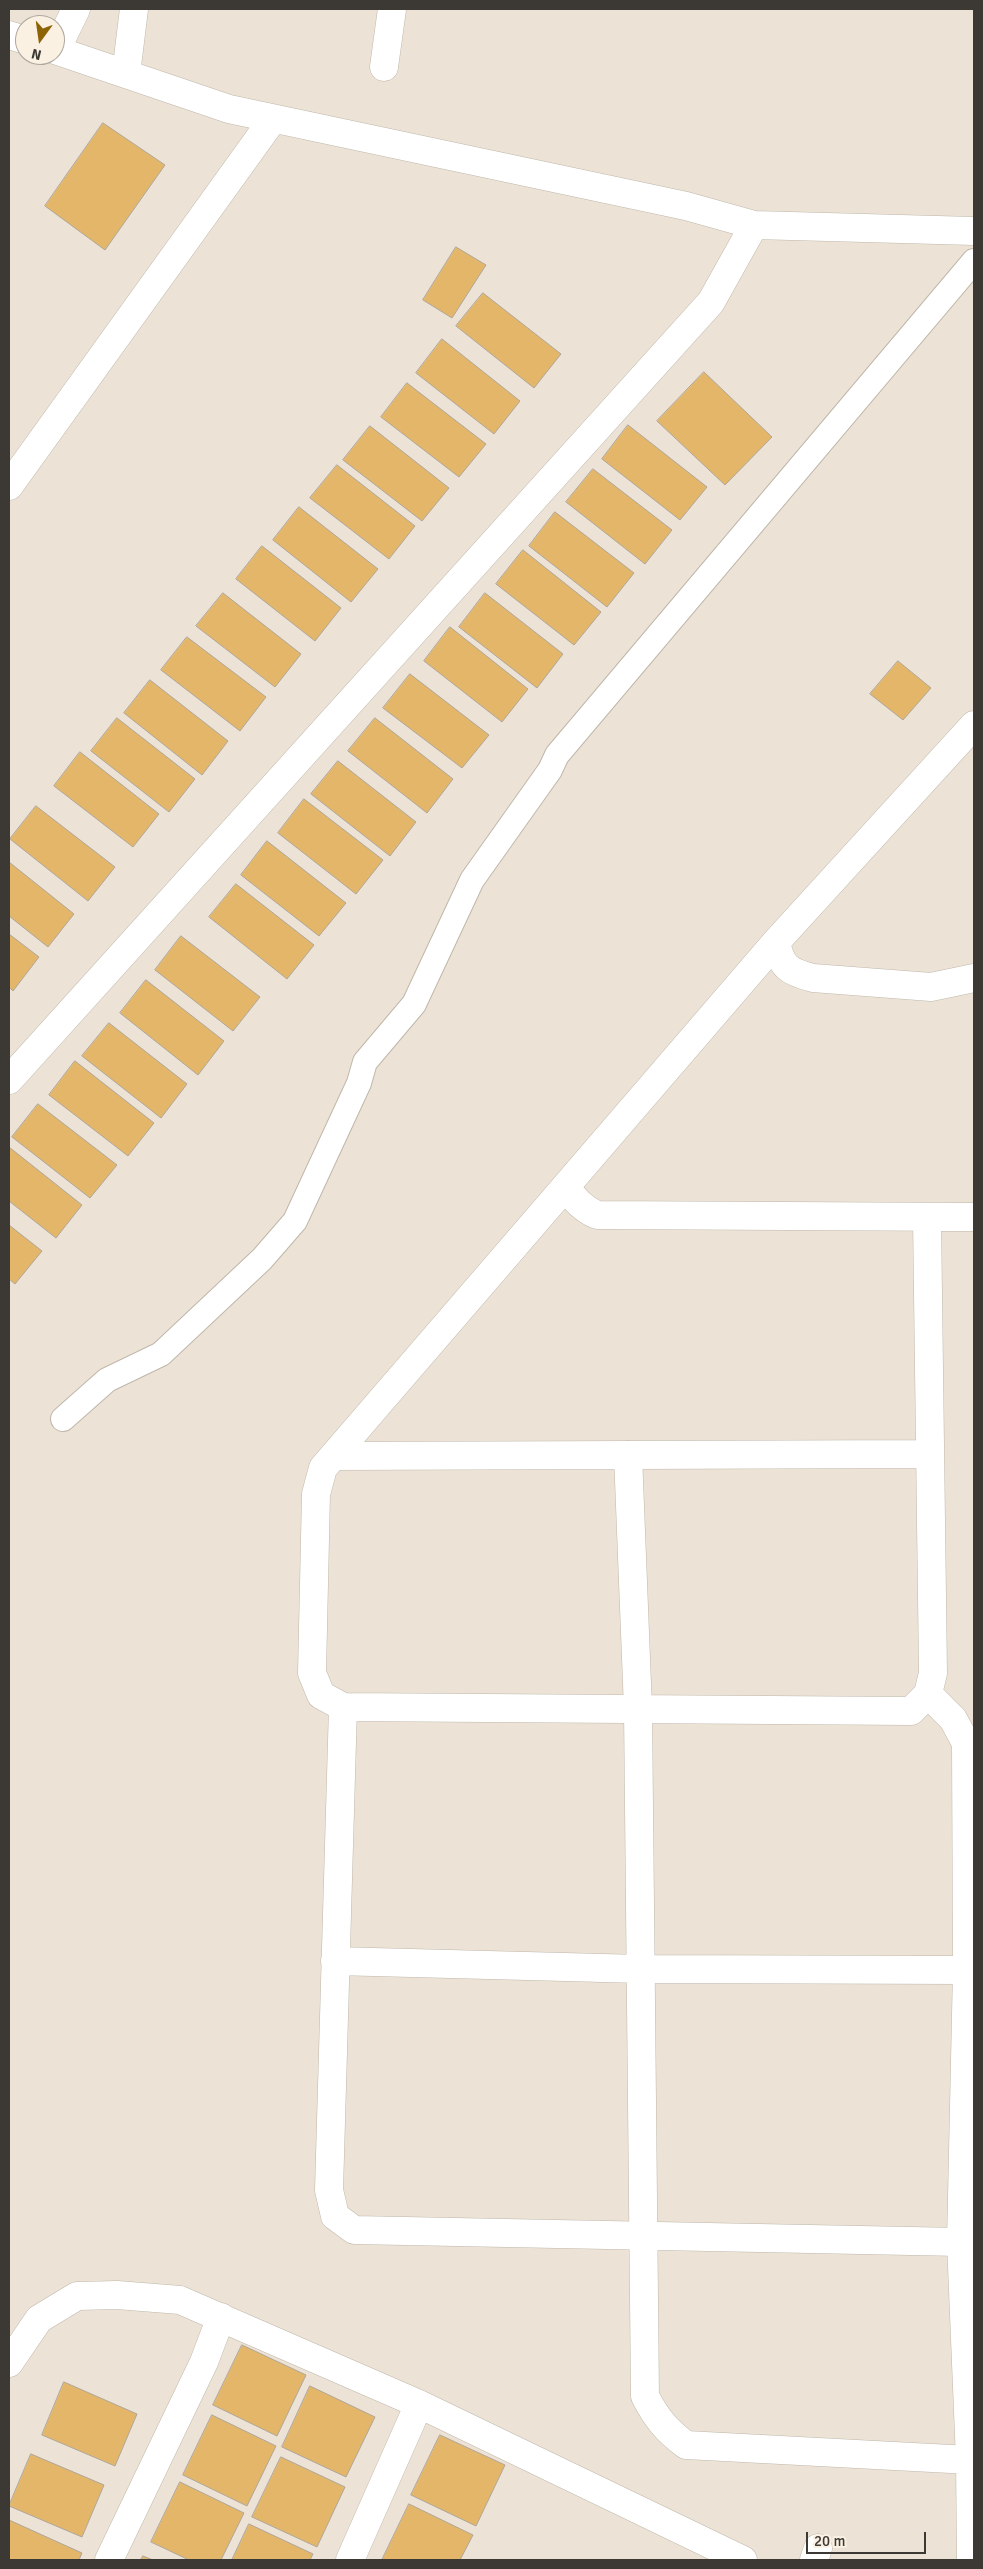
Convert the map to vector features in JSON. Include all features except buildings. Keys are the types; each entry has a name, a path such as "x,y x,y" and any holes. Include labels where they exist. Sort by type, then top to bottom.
{"street":[{"path":"65,30 76,9"},
{"path":"126,74 134,9"},
{"path":"384,67 392,9"},
{"path":"65,53 230,109 676,204 754,225 974,231"},
{"path":"9,486 273,119"},
{"path":"9,1080 711,302 754,225"},
{"path":"927,1217 933,1673 928,1694 911,1711 342,1707 320,1695 312,1673 316,1494 323,1468 776,942 974,724"},
{"path":"776,942 779,957 786,967 797,974 813,978 930,987 974,978"},
{"path":"566,1186 573,1197 586,1210 597,1215 974,1217"},
{"path":"334,1456 930,1454"},
{"path":"628,1455 638,1709 645,2396 655,2416 668,2433 686,2446 972,2460"},
{"path":"928,1694 953,1719 966,1743 967,1970 962,2242 972,2460 971,2560"},
{"path":"342,1707 329,2190 335,2216 354,2230 962,2242"},
{"path":"335,1961 641,1969 967,1970"},
{"path":"9,2363 39,2319 78,2296 117,2295 180,2300 419,2404 743,2560"},
{"path":"109,2560 204,2362 221,2317"},
{"path":"350,2560 419,2404"}],"lane":[{"path":"63,1419 108,1380 161,1354 262,1259 295,1221 359,1083 365,1062 414,1004 472,880 550,770 557,755 974,261"}]}
